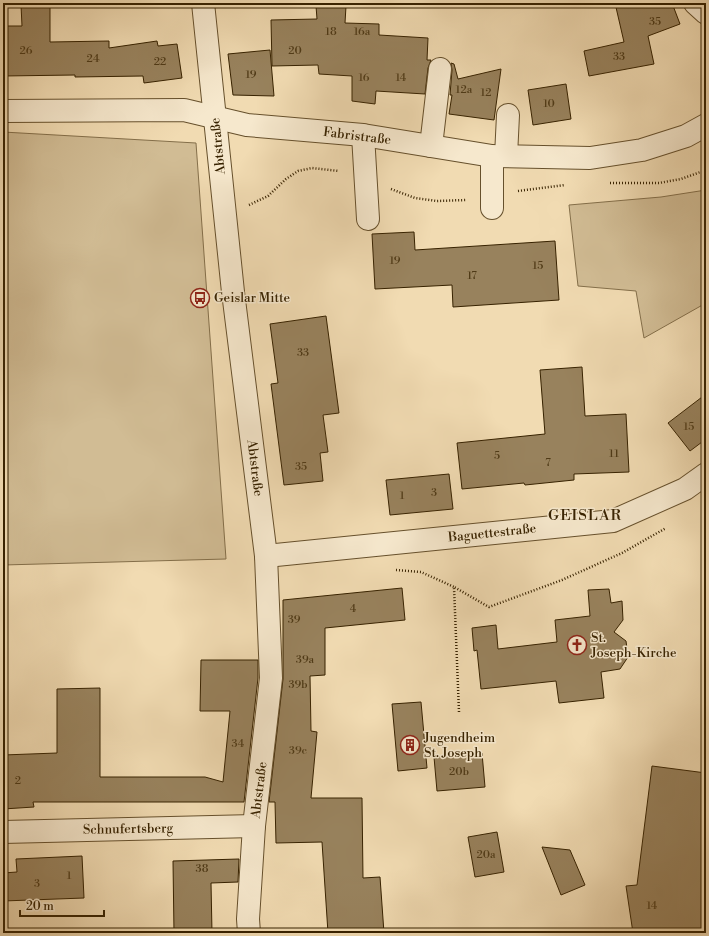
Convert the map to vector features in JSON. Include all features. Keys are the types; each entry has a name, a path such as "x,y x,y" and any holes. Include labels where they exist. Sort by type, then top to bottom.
{"street":[{"name":"Abtstraße","path":"203,3 233,292 266,556 272,678 254,826 248,919 249,933"},
{"path":"695,3 706,13"},
{"path":"431,146 440,69"},
{"name":"Fabristraße","path":"3,110 184,110 247,125 363,135 499,156 590,158 642,150 686,136 706,125"},
{"path":"492,202 499,156 508,115"},
{"path":"363,135 368,219"},
{"name":"Baguettestraße","path":"266,556 613,521 685,490 706,474"},
{"name":"Schnufertsberg","path":"3,832 254,826"}],"path":[{"path":"225,207 249,205 268,196 286,179 298,171 312,168 338,170 415,198 437,201 492,202 533,189 569,185"},
{"path":"605,183 659,183 706,170"},
{"path":"390,570 421,572 454,587 489,607 562,580 622,553 666,528"},
{"path":"454,587 459,712"}],"shaded area":[{"path":"3,132 196,143 226,559 3,565"},
{"path":"706,190 706,303 644,338 636,291 578,286 569,205 661,197"}],"building":[{"path":"615,3 672,3 680,24 648,36 654,64 589,76 584,51 624,42"},
{"path":"21,5 50,5 50,42 109,41 109,48 157,41 158,46 177,44 182,78 144,83 143,76 3,76 3,26 22,26"},
{"path":"316,6 346,6 345,23 379,24 379,35 428,38 427,60 431,60 428,68 425,94 376,91 375,104 352,101 352,76 319,74 318,65 272,66 271,20 317,19"},
{"path":"270,50 274,96 233,95 228,54"},
{"path":"451,63 454,64 458,79 501,69 494,120 449,114 452,95 450,95 452,70"},
{"path":"566,84 571,119 533,125 528,90"},
{"path":"414,232 415,250 555,241 559,300 453,307 452,285 375,289 372,234"},
{"path":"326,316 339,413 323,415 328,452 320,453 323,481 284,485 271,384 278,383 270,324"},
{"path":"582,367 585,416 626,414 629,472 574,474 574,480 462,489 457,443 545,434 540,370"},
{"path":"706,394 706,439 690,451 668,423"},
{"path":"449,474 453,509 390,515 386,480"},
{"path":"402,588 405,620 325,628 325,675 310,676 311,731 317,732 311,798 362,798 363,878 380,877 384,933 328,933 322,842 276,843 275,802 269,802 283,679 283,600"},
{"name":"St. Joseph-Kirche","path":"609,589 611,603 622,601 623,620 614,632 626,641 628,657 620,669 601,672 604,698 559,703 556,681 481,689 477,650 474,651 472,628 496,625 498,649 557,642 555,620 590,616 588,590"},
{"path":"201,660 258,660 258,678 244,802 33,802 34,807 3,809 3,755 57,753 57,689 100,688 100,777 205,777 223,782 230,711 200,711"},
{"name":"Jugendheim St. Joseph","path":"421,702 427,768 398,771 392,704"},
{"path":"482,753 485,787 437,791 434,757"},
{"path":"652,766 706,773 706,931 696,933 633,933 626,886 637,885"},
{"path":"497,832 504,872 475,877 468,837"},
{"path":"542,847 570,850 585,885 561,895"},
{"path":"82,856 84,898 3,901 3,873 17,872 16,859"},
{"path":"239,859 238,882 211,883 212,933 174,933 173,861"}],"place":[{"name":"Geislar Mitte","path":"200,298"},
{"name":"St. Joseph-Kirche","path":"577,645"},
{"name":"Jugendheim St. Joseph","path":"410,745"}],"district":[{"name":"GEISLAR","path":"585,515"}]}
